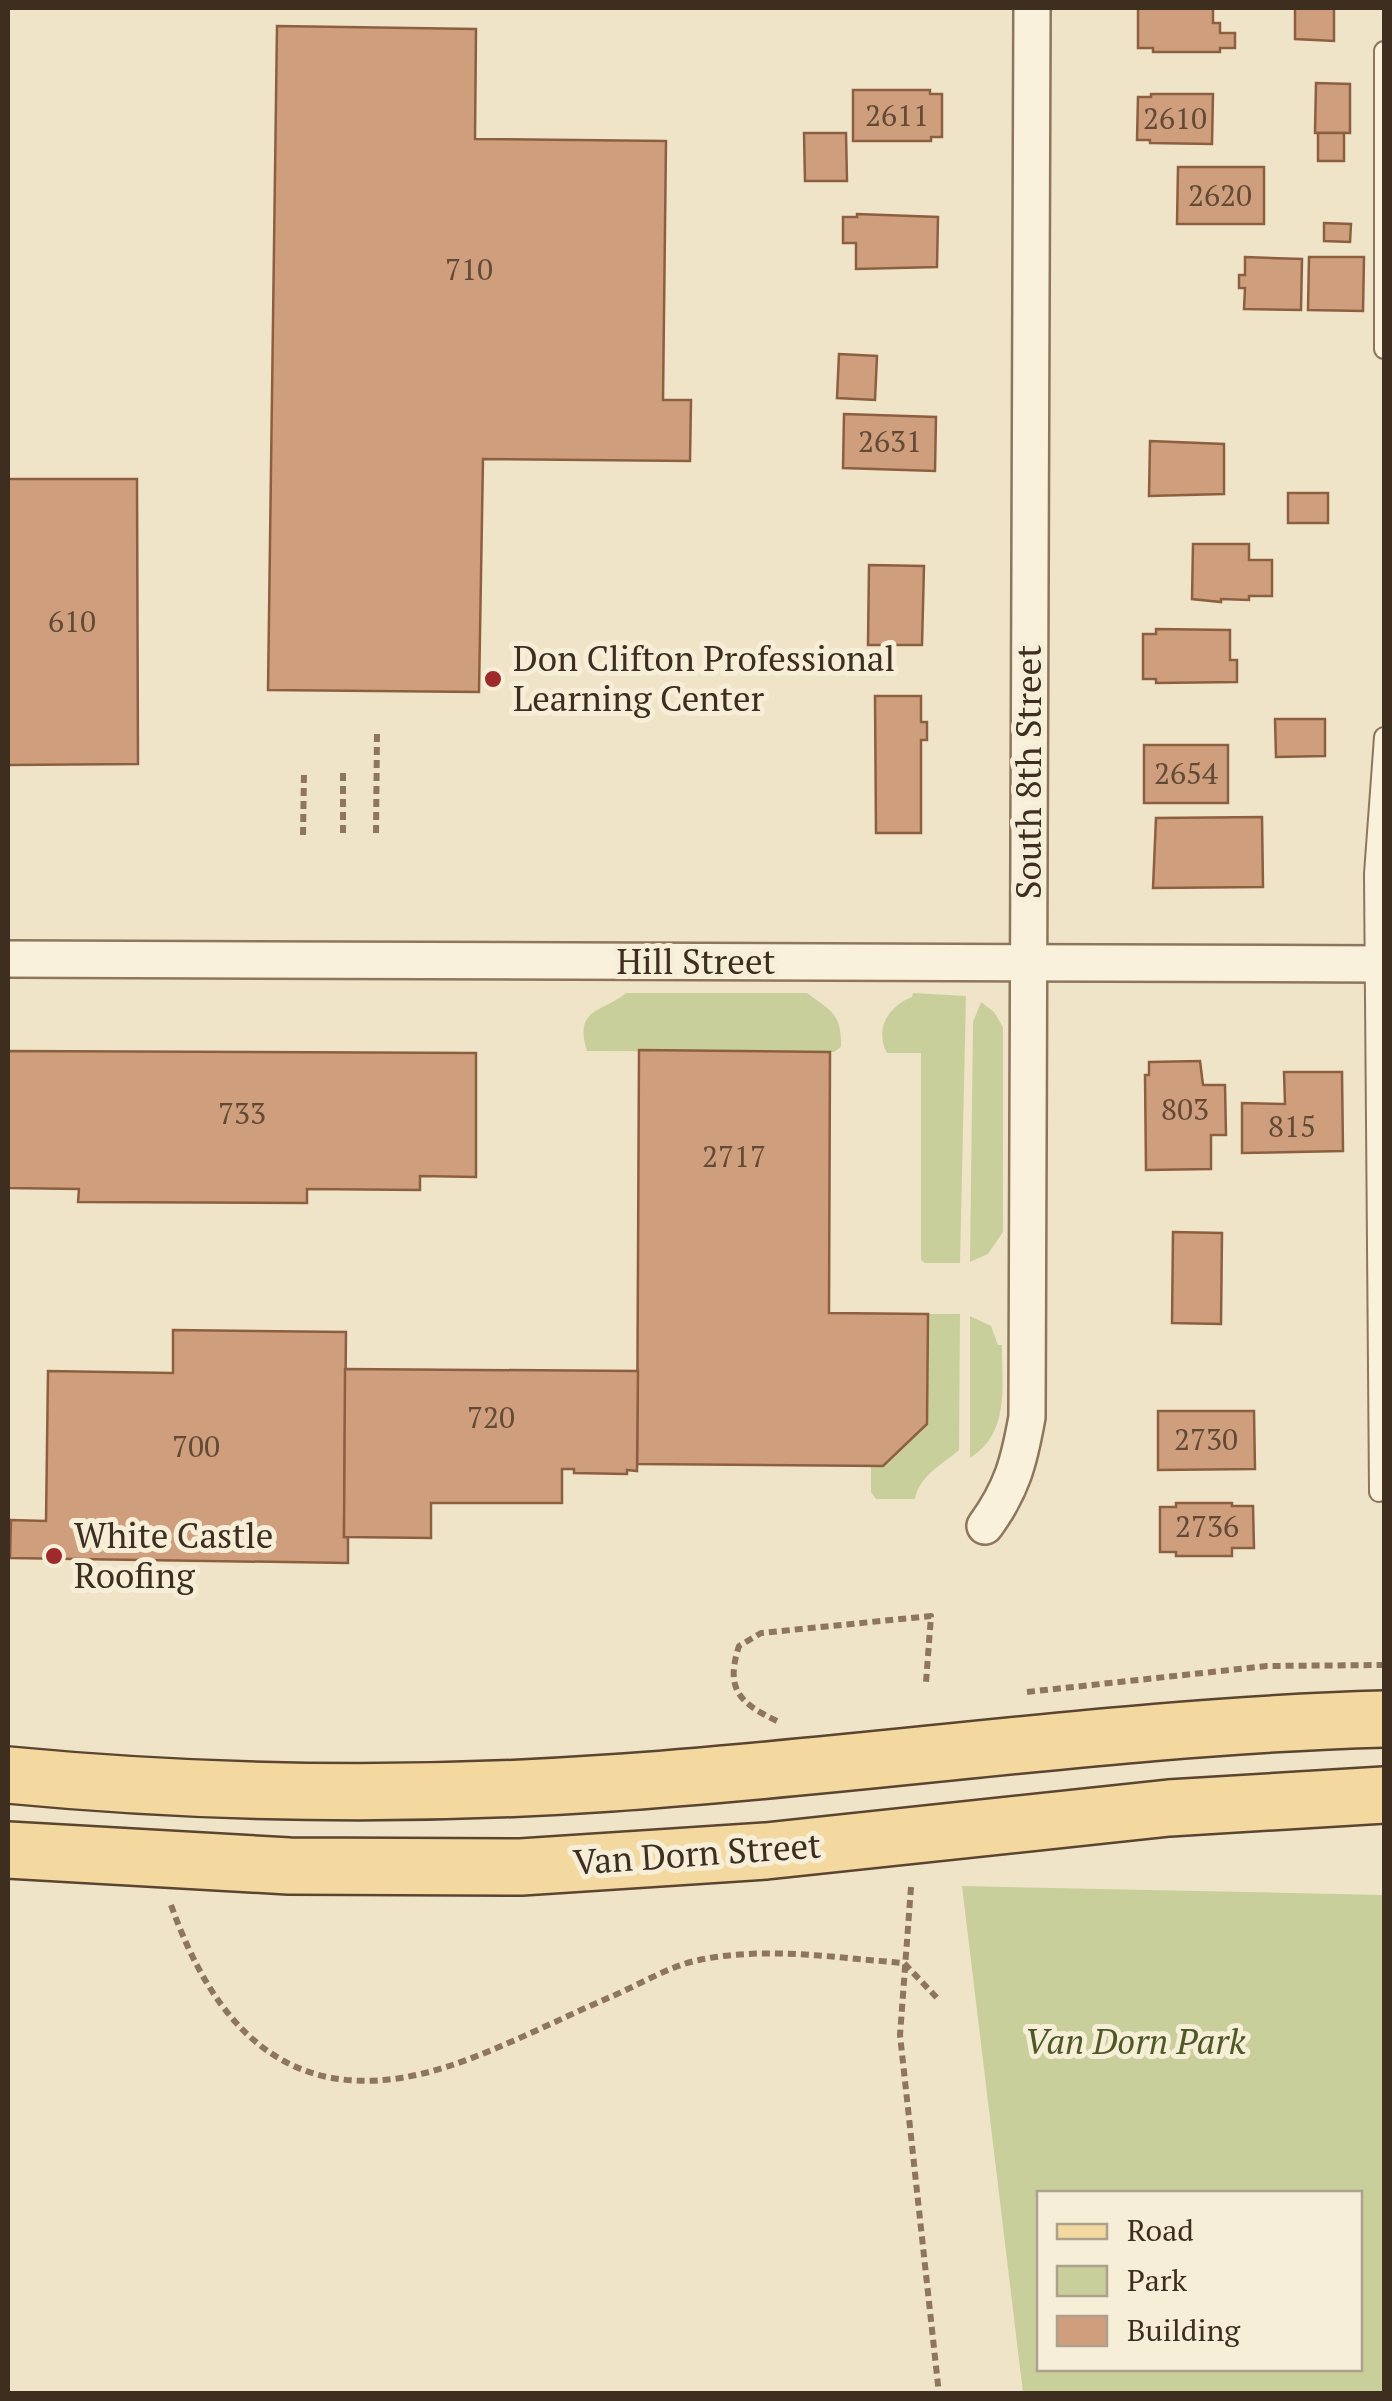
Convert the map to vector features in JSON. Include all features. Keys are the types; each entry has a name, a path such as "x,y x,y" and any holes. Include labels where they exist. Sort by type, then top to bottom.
{"main road":[{"path":"8,1775 258,1792 507,1789 682,1778 1238,1724 1384,1718"},
{"name":"Van Dorn Street","path":"8,1850 290,1866 521,1867 766,1851 1169,1808 1384,1795"}],"street":[{"name":"South 8th Street","path":"984,1526 1005,1498 1015,1474 1027,1417 1032,8"},
{"name":"Hill Street","path":"8,959 1381,964"}],"lane":[{"path":"1384,51 1384,349"},
{"path":"1379,1492 1381,964 1374,874 1384,738"}],"path":[{"path":"376,832 377,733"},
{"path":"303,835 304,773"},
{"path":"343,773 343,832"},
{"path":"795,1721 776,1721 757,1712 742,1702 734,1684 732,1668 739,1646 761,1633 931,1616 926,1682"},
{"path":"1026,1692 1267,1666 1384,1664"},
{"path":"910,1887 900,2035 939,2394"},
{"path":"171,1904 186,1948 221,2008 246,2034 278,2058 318,2077 365,2081 425,2072 697,1960 786,1954 904,1963 938,1999"}],"green space":[{"path":"626,993 807,993 836,1019 841,1047 834,1052 587,1051 587,1018"},
{"path":"913,993 966,996 960,1263 921,1260 921,1053 887,1053 883,1044 886,1019"},
{"path":"981,1002 994,1012 1003,1027 1003,1232 988,1254 970,1262 973,1022"},
{"path":"928,1314 960,1314 959,1450 926,1477 915,1499 876,1499 871,1492 871,1466 883,1466 927,1424"},
{"path":"970,1316 991,1326 998,1345 1002,1345 1003,1377 998,1422 983,1448 970,1458"},
{"name":"Van Dorn Park","path":"962,1886 1384,1895 1384,2393 1023,2393"}],"building":[{"path":"1138,8 1213,8 1213,23 1220,23 1220,33 1235,33 1235,48 1220,48 1220,52 1153,52 1153,48 1138,48"},
{"path":"1295,8 1334,8 1334,41 1295,39"},
{"path":"277,26 476,29 475,139 666,141 663,400 691,400 690,461 483,459 479,692 268,690"},
{"path":"1316,83 1350,84 1350,133 1315,133"},
{"path":"853,90 930,90 930,94 942,94 942,137 931,137 931,141 853,141"},
{"path":"1213,94 1212,144 1137,140 1138,97"},
{"path":"804,133 846,133 847,181 805,181"},
{"path":"1318,133 1344,133 1344,161 1318,161"},
{"path":"1178,167 1264,167 1264,224 1177,224"},
{"path":"843,217 938,217 937,267 856,269 856,243 843,243"},
{"path":"1324,223 1351,224 1350,242 1324,241"},
{"path":"1245,257 1302,259 1301,310 1244,309 1245,288 1239,288 1239,275 1245,275"},
{"path":"1309,257 1364,257 1363,311 1308,310"},
{"path":"839,354 877,356 875,400 837,398"},
{"path":"844,414 936,417 935,471 843,468"},
{"path":"1150,441 1224,444 1224,494 1149,496"},
{"path":"8,479 137,479 138,764 8,765"},
{"path":"1288,493 1328,493 1328,523 1288,523"},
{"path":"1193,544 1249,544 1249,560 1272,560 1272,596 1221,602 1192,599"},
{"path":"869,565 924,566 922,645 868,645"},
{"path":"1156,629 1230,630 1230,660 1237,660 1237,682 1156,683 1156,679 1143,679 1143,634 1156,634"},
{"path":"875,696 921,696 921,722 927,722 927,740 921,740 921,833 876,833"},
{"path":"1275,719 1325,719 1325,756 1276,757"},
{"path":"1144,745 1228,745 1228,803 1144,803"},
{"path":"1262,817 1263,887 1153,888 1156,818"},
{"path":"639,1050 830,1052 829,1313 928,1314 927,1424 883,1466 637,1464"},
{"path":"8,1051 476,1053 476,1177 420,1176 420,1190 307,1189 307,1203 78,1202 79,1189 8,1188"},
{"path":"1200,1061 1203,1085 1225,1085 1226,1135 1211,1135 1211,1169 1146,1170 1145,1075 1149,1075 1149,1062"},
{"path":"1284,1072 1342,1072 1343,1151 1242,1153 1242,1103 1285,1104"},
{"path":"1173,1232 1222,1233 1221,1324 1172,1323"},
{"path":"173,1330 346,1332 344,1537 348,1537 348,1563 10,1558 11,1520 46,1521 48,1371 173,1373"},
{"path":"345,1369 638,1371 637,1471 574,1473 574,1469 562,1469 562,1503 431,1503 431,1538 344,1537"},
{"path":"1158,1411 1254,1411 1255,1469 1158,1470"},
{"path":"1176,1503 1253,1506 1254,1548 1232,1548 1232,1556 1176,1556 1176,1552 1160,1552 1160,1507 1176,1507"}],"place":[{"name":"Don Clifton Professional Learning Center","path":"493,679"},
{"name":"White Castle Roofing","path":"54,1556"}]}
